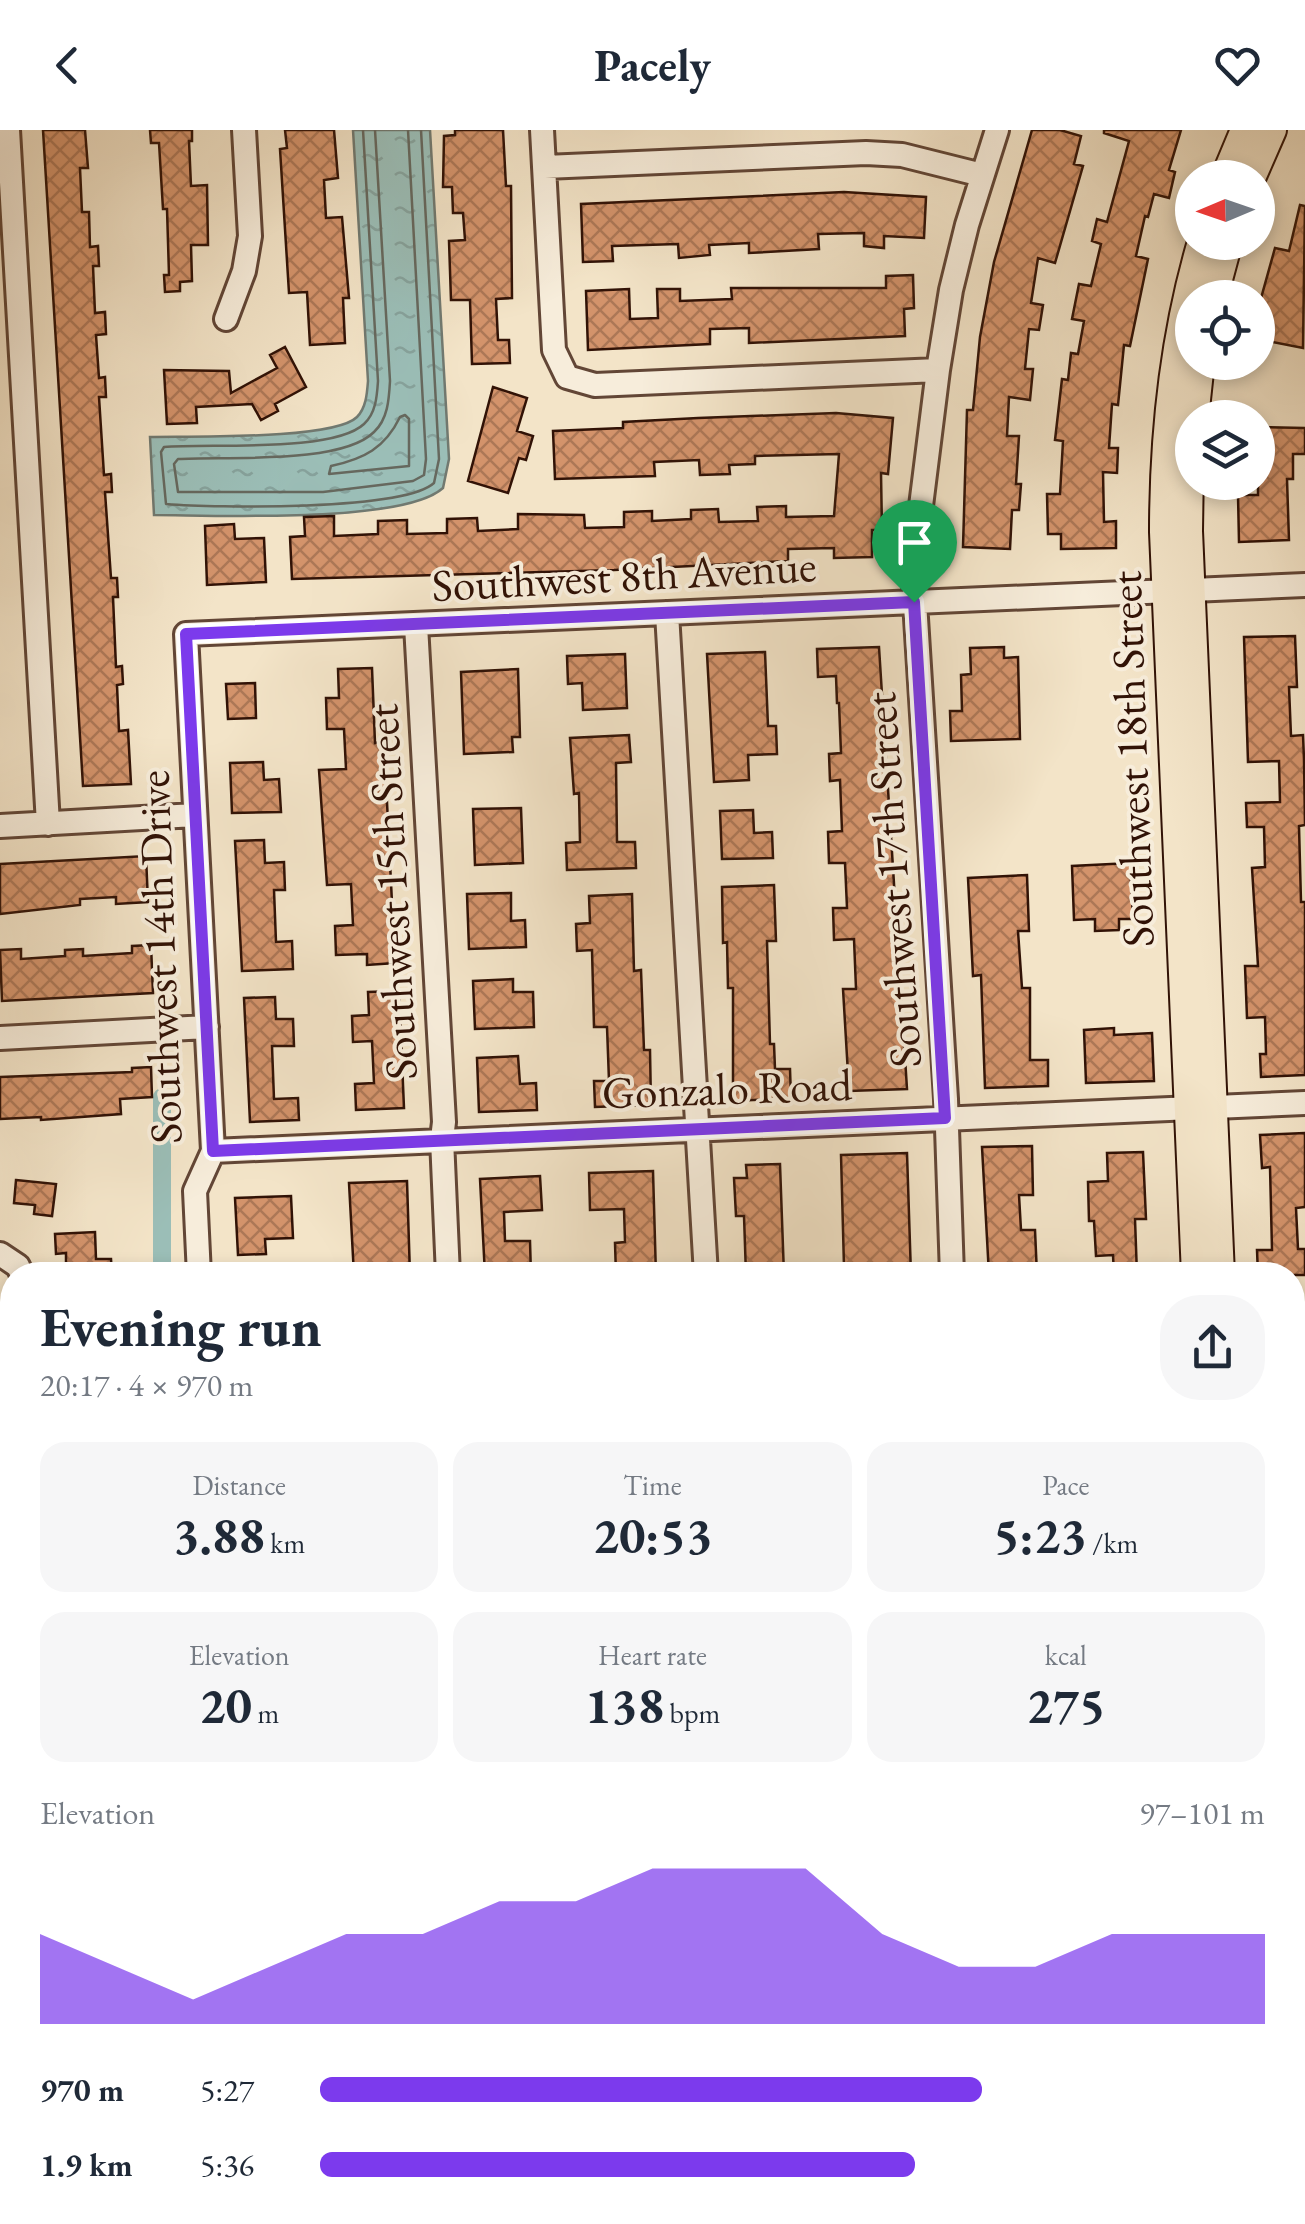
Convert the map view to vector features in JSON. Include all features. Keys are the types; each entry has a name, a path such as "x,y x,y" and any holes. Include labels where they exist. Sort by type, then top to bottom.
{"main road":[{"path":"1232,160 1245,130"},
{"path":"1259,160 1272,130"},
{"name":"Southwest 18th Street","path":"1198,260 1180,330 1164,464 1178,589 1201,1107 1219,1262"},
{"name":"Southwest 18th Street","path":"1178,589 1198,380"},
{"name":"Southwest 18th Street","path":"1196,1262 1201,1107"}],"street":[{"path":"8,130 48,824"},
{"path":"226,319 244,271 250,236 244,130"},
{"path":"542,130 554,350 567,377 596,385 938,370"},
{"name":"Southwest 17th Street","path":"951,1262 914,570 951,290 997,130"},
{"path":"544,168 866,153 902,155 982,175"},
{"name":"Southwest 8th Avenue","path":"186,634 1305,585"},
{"path":"667,613 705,1262"},
{"name":"Southwest 15th Street","path":"416,624 443,1102 447,1262"},
{"name":"Southwest 14th Drive","path":"186,634 213,1151 196,1190 199,1262"},
{"path":"0,826 196,815"},
{"path":"0,1038 206,1027"},
{"name":"Gonzalo Road","path":"213,1151 1305,1103"}],"water":[{"path":"353,130 430,130 449,459 443,488 422,499 350,512 154,515 150,437 320,430 357,417 362,409 368,381"}],"building":[{"path":"43,130 85,130 88,168 80,168 82,212 89,212 90,247 98,246 99,266 93,266 95,313 105,312 106,334 96,335 99,378 105,377 106,397 99,397 104,475 111,474 112,492 105,492 111,578 117,578 118,597 113,597 116,667 122,666 123,684 117,685 119,731 128,730 131,784 83,786"},
{"path":"150,130 192,130 191,186 207,185 208,245 191,245 192,281 180,282 180,291 165,292 164,275 169,275 167,209 163,209 159,143 151,143"},
{"path":"285,130 334,130 338,178 324,180 326,218 342,217 349,298 343,298 345,343 310,345 307,292 289,293 280,149 287,148"},
{"path":"455,130 503,130 506,186 511,186 512,298 496,299 498,340 509,340 510,363 472,364 470,300 451,300 449,241 465,240 463,213 453,213 452,187 443,187 444,136 455,135"},
{"path":"1032,130 1060,130 1081,136 1074,164 1083,166 1055,263 1038,258 1031,303 1043,305 1039,330 1029,329 1025,369 1033,369 1030,400 1009,397 1007,436 1019,436 1016,484 1021,484 1019,510 1012,510 1010,549 963,547 967,410 973,410 980,337 994,262"},
{"path":"1181,130 1169,170 1175,172 1169,198 1154,194 1148,217 1145,216 1136,256 1148,259 1130,346 1124,345 1118,405 1112,404 1109,448 1118,448 1117,473 1103,472 1104,522 1116,521 1116,548 1061,549 1061,534 1048,534 1047,494 1060,494 1063,441 1055,440 1062,379 1068,380 1071,353 1078,354 1084,321 1072,319 1079,284 1091,286 1101,244 1092,241 1097,219 1107,222 1129,141 1104,133"},
{"path":"844,192 926,197 924,238 884,236 884,248 864,246 864,233 818,234 819,249 749,253 749,243 709,245 710,255 679,258 678,244 612,246 613,261 583,262 581,204"},
{"path":"1300,205 1305,206 1303,348 1275,343 1275,280 1266,280 1272,260 1275,260 1275,248 1289,251"},
{"path":"913,275 914,308 904,309 905,336 749,343 749,328 710,329 710,344 588,350 586,291 629,289 630,319 658,318 657,289 680,289 680,301 732,299 731,288 886,288 886,276"},
{"path":"285,347 306,387 275,404 278,411 261,420 252,404 196,407 197,423 167,424 164,370 229,371 231,393 277,368 270,355"},
{"path":"493,387 527,398 517,431 533,436 526,460 519,458 508,493 468,481"},
{"path":"836,413 893,418 888,474 881,473 882,530 872,530 872,557 834,558 834,548 788,549 788,561 292,579 290,537 305,536 304,517 334,516 334,536 378,534 378,521 407,520 407,534 447,533 447,519 477,518 478,531 518,529 518,514 584,515 585,528 624,527 624,512 652,511 652,521 691,519 691,510 718,509 719,522 758,521 757,507 786,506 786,517 834,516 839,454 755,456 755,464 729,465 730,474 700,475 699,460 654,462 655,476 555,479 553,431 623,428 623,422"},
{"path":"1275,427 1305,428 1305,454 1293,454 1293,479 1287,479 1289,540 1239,542 1238,500 1275,500"},
{"path":"234,524 235,539 264,538 266,582 207,585 205,526"},
{"path":"1295,636 1297,687 1289,687 1291,736 1303,735 1304,759 1305,825 1299,826 1301,902 1305,902 1305,1075 1261,1077 1260,1054 1266,1054 1265,1017 1247,1018 1245,966 1258,966 1252,868 1265,867 1264,827 1247,827 1246,803 1280,802 1279,761 1248,762 1244,637"},
{"path":"879,647 907,1089 849,1091 843,989 856,989 854,939 834,940 833,908 847,908 845,863 829,863 828,832 842,831 840,780 830,781 829,754 841,753 839,703 836,676 818,677 817,649"},
{"path":"1004,647 1004,658 1018,657 1020,739 951,741 950,711 962,711 961,675 971,674 970,648"},
{"path":"765,652 768,726 776,726 777,754 748,755 749,780 714,782 707,654"},
{"path":"625,654 627,708 583,710 582,683 568,684 567,656"},
{"path":"372,668 375,743 384,742 395,963 367,965 367,954 336,955 335,926 353,925 351,884 327,885 319,770 346,769 344,729 327,729 326,698 339,698 338,669"},
{"path":"518,669 520,737 512,737 513,752 464,754 461,672"},
{"path":"255,683 256,718 228,719 226,684"},
{"path":"629,735 631,762 616,763 617,842 635,842 636,868 567,870 566,843 580,842 579,793 574,794 570,738"},
{"path":"263,762 264,780 279,779 281,812 232,813 230,763"},
{"path":"521,808 523,863 475,865 473,809"},
{"path":"753,810 754,833 772,832 773,858 722,859 720,811"},
{"path":"264,840 265,863 284,862 285,890 274,890 276,942 292,941 293,969 242,971 235,841"},
{"path":"146,856 148,902 116,904 116,897 80,899 80,905 0,914 0,864"},
{"path":"1130,863 1133,919 1119,919 1119,930 1095,931 1095,919 1074,920 1072,866"},
{"path":"1027,875 1029,931 1018,931 1022,988 1030,988 1030,1060 1048,1060 1048,1086 985,1088 981,975 973,976 968,878"},
{"path":"774,885 776,941 767,941 770,1044 774,1044 775,1069 790,1069 791,1098 733,1101 733,988 728,988 727,942 723,943 722,887"},
{"path":"511,893 511,921 525,920 526,947 469,949 467,894"},
{"path":"632,894 634,971 641,970 644,1050 650,1050 651,1105 595,1107 594,1081 609,1081 607,1027 594,1027 592,950 577,951 576,924 590,923 589,896"},
{"path":"151,945 153,993 2,1001 0,950 21,949 21,959 65,956 65,950 83,949 83,956 132,953 132,946"},
{"path":"513,979 513,992 533,992 534,1027 475,1029 473,981"},
{"path":"399,991 404,1108 356,1110 355,1084 374,1083 372,1041 353,1042 352,1016 369,1015 368,992"},
{"path":"275,997 276,1019 293,1019 294,1046 272,1046 274,1099 298,1098 299,1120 250,1122 244,998"},
{"path":"1114,1028 1114,1035 1152,1033 1154,1081 1086,1083 1084,1030"},
{"path":"518,1056 520,1084 536,1083 537,1110 479,1112 477,1058"},
{"path":"151,1067 152,1097 120,1099 121,1114 0,1119 0,1077 132,1072 132,1068"},
{"path":"1305,1133 1305,1207 1296,1208 1298,1249 1305,1249 1305,1262 1257,1262 1257,1250 1272,1250 1270,1167 1262,1168 1260,1135"},
{"path":"1032,1146 1033,1195 1019,1195 1021,1230 1035,1230 1036,1262 988,1262 982,1147"},
{"path":"1143,1152 1146,1219 1135,1219 1137,1262 1113,1262 1113,1255 1096,1256 1094,1221 1089,1221 1088,1182 1108,1181 1107,1153"},
{"path":"907,1153 911,1262 844,1262 841,1155"},
{"path":"780,1164 784,1262 746,1262 744,1216 736,1216 734,1178 747,1178 746,1165"},
{"path":"653,1171 656,1262 616,1262 615,1243 625,1242 624,1209 590,1210 589,1173"},
{"path":"540,1176 542,1210 504,1212 505,1241 530,1241 531,1262 484,1262 480,1179"},
{"path":"16,1180 56,1184 52,1216 34,1214 35,1205 14,1203"},
{"path":"407,1181 410,1262 353,1262 349,1183"},
{"path":"291,1196 293,1238 265,1239 266,1254 238,1255 235,1198"},
{"path":"95,1232 96,1259 111,1262 66,1262 66,1253 56,1254 55,1234"}],"waterway":[{"path":"162,1097 162,1262"}],"route":[{"path":"914,602 945,1118 213,1151 186,634 914,602"}]}
